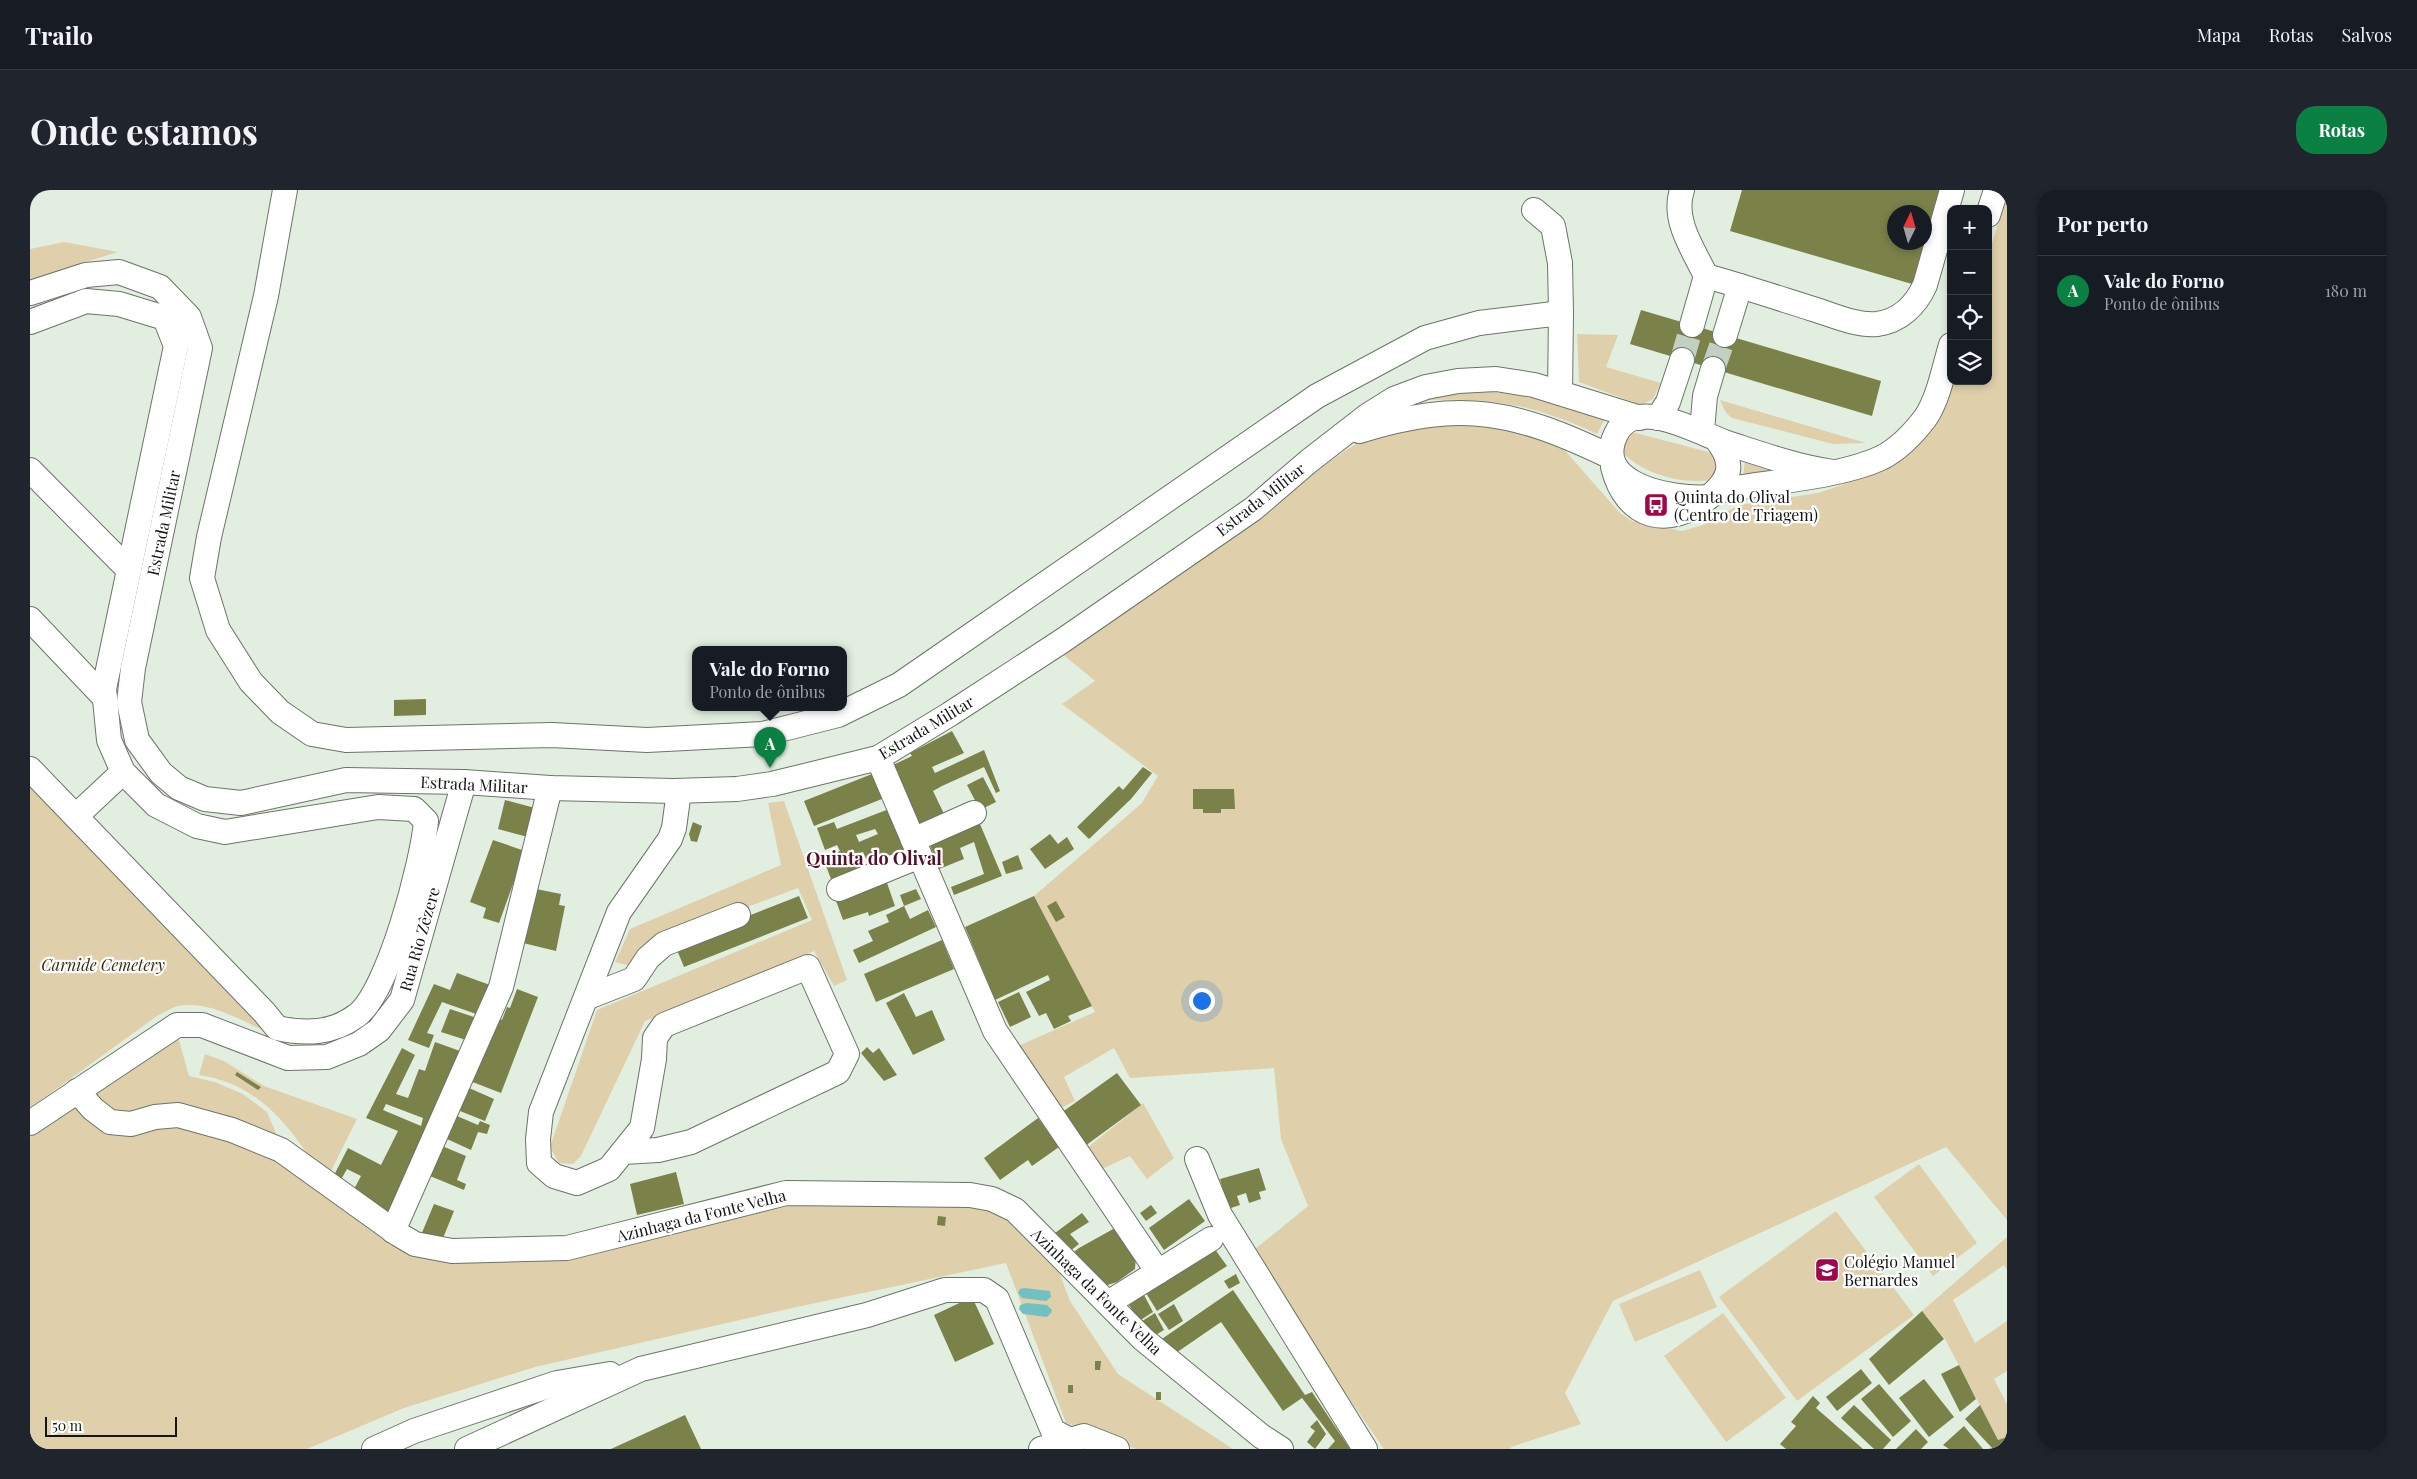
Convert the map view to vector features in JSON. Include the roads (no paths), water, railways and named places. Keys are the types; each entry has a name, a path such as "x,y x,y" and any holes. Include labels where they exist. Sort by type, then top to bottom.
{"street":[{"path":"285,190 266,296 209,538 202,578 218,630 251,682 280,712 312,734 346,740 552,735 647,740 763,734 838,715 846,711"},
{"path":"1682,190 1678,210 1684,231 1706,276 1692,325"},
{"path":"1706,276 1859,323 1878,324 1900,316 1919,298 1926,285 1952,190"},
{"path":"1991,205 1996,190"},
{"path":"1534,210 1553,226 1560,263 1560,393"},
{"name":"Estrada Militar","path":"30,293 86,275 119,272 160,286 189,317 200,348 133,668 129,702 138,740 161,773 179,788 205,799 241,804 346,780 464,782 550,788 679,791 737,789 772,784 878,758 950,714 1118,602 1252,509 1366,416 1394,399 1426,387 1458,381 1496,378 1534,384 1649,418 1685,424 1710,435 1808,468 1833,472"},
{"path":"1725,335 1740,286"},
{"path":"30,322 86,301 119,304 165,318 176,346 104,689 109,740 123,772 156,805 197,826 225,832 378,807 414,809 426,822 424,844 391,962 358,1016 330,1030 301,1033 276,1028 264,1012 30,769"},
{"path":"847,711 899,685 1317,396 1425,338 1479,323 1561,313"},
{"name":"Estrada Militar","path":"1343,435 1396,419 1447,412 1500,415 1550,429 1612,461 1622,475 1658,492 1680,497 1713,494 1833,472 1882,457 1908,439 1927,415 1939,386 1947,359"},
{"path":"1612,461 1612,445 1616,432 1622,424 1649,418 1668,402 1682,360"},
{"path":"1713,369 1705,396 1710,435 1724,450 1729,462 1725,481 1713,494"},
{"path":"30,470 129,570"},
{"path":"30,619 105,698"},
{"path":"878,758 995,1031 1158,1272"},
{"path":"76,816 123,772"},
{"name":"Rua Rio Zêzere","path":"30,1123 177,1025 202,1025 288,1058 327,1057 359,1044 379,1030 402,1000 464,782"},
{"path":"394,1231 502,987 550,788"},
{"path":"623,1152 658,1150 691,1142 742,1120 838,1072 847,1054 808,967 664,1025 655,1038 654,1059 642,1128 609,1169 578,1183 554,1176 539,1163 538,1139 541,1112 620,912 670,839 674,828 679,791"},
{"path":"839,889 916,848 974,812"},
{"path":"588,997 634,979 648,958 664,944 738,915"},
{"name":"Azinhaga da Fonte Velha","path":"77,1091 93,1109 110,1122 131,1124 154,1116 178,1115 232,1130 281,1150 394,1231 416,1244 452,1251 567,1248 786,1193 970,1195 992,1199 1015,1210 1143,1339 1261,1436 1281,1449"},
{"path":"1197,1160 1220,1215 1364,1449"},
{"path":"1108,1303 1211,1240"},
{"path":"374,1449 414,1431 557,1383 641,1369 866,1315 945,1290 984,1290 997,1299 1054,1431 1070,1440"},
{"path":"467,1449 641,1369"},
{"path":"1040,1449 1084,1436 1116,1449"}],"water":[{"path":"1020,1289 1050,1291 1051,1297 1046,1301 1022,1298 1018,1293"},
{"path":"1027,1303 1047,1305 1052,1310 1051,1313 1047,1317 1023,1314 1019,1309 1020,1305"}],"tunnel":[{"path":"1682,360 1692,325"},
{"path":"1713,369 1725,335"}],"place":[{"name":"Quinta do Olival (Centro de Triagem)","path":"1656,505"},
{"name":"Vale do Forno","path":"770,768"},
{"name":"Colégio Manuel Bernardes","path":"1827,1270"}],"district":[{"name":"Quinta do Olival","path":"874,858"}],"park label":[{"name":"Carnide Cemetery","path":"103,964"}]}
